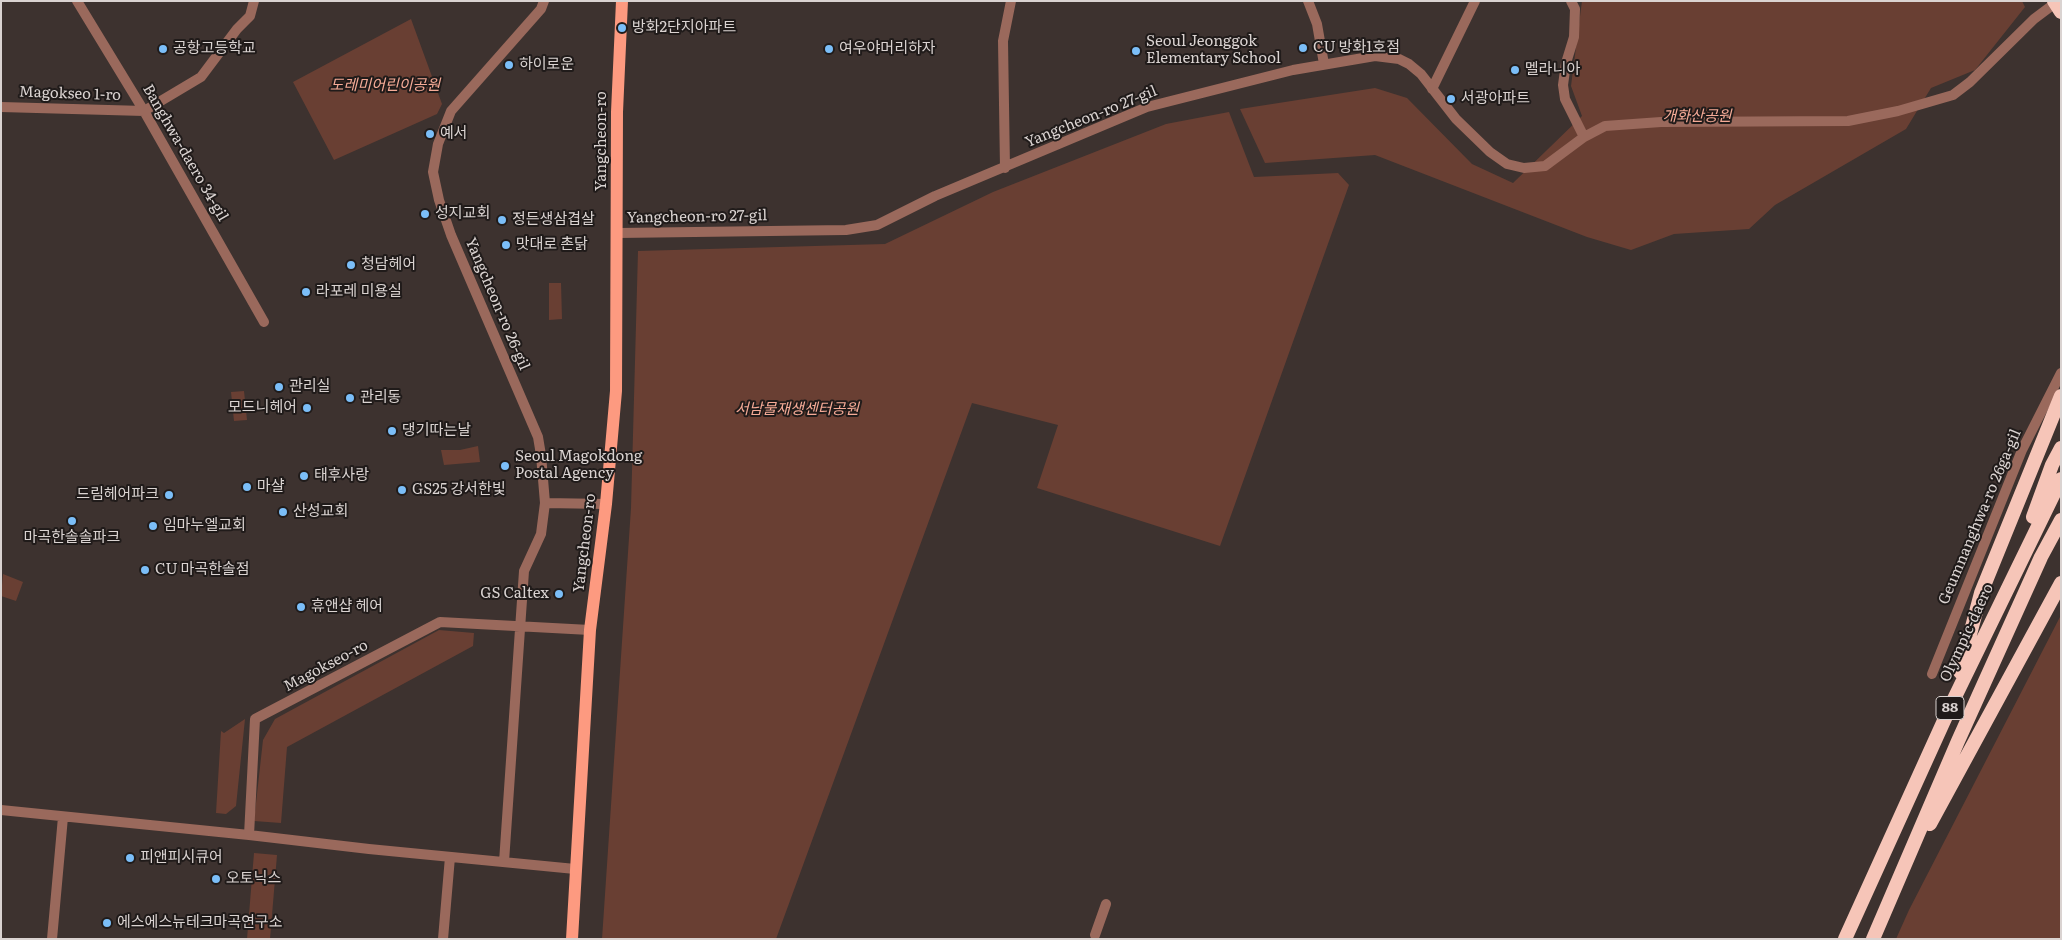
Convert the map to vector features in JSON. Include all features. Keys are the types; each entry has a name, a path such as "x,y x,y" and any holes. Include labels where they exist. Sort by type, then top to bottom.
{"highway":[{"path":"2056,1 2061,12"},
{"path":"1952,703 1981,592 2061,396"},
{"path":"2012,577 2052,465 2061,448"},
{"name":"Olympic-daero","path":"1844,939 1952,703 2061,479"},
{"name":"88","path":"1873,939 1958,742 2041,557 2061,520"},
{"path":"2041,557 2061,528"},
{"path":"1901,874 1951,789 2020,656 2059,587"}],"main road":[{"name":"Yangcheon-ro","path":"572,939 590,630 606,504 616,391 617,112 622,1"}],"street":[{"name":"Banghwa-daero 34-gil","path":"77,1 144,111 264,322"},
{"path":"144,111 201,77 237,29 250,16 254,1"},
{"name":"Yangcheon-ro 26-gil","path":"544,1 541,9 451,111 438,144 433,172 439,200 451,235 538,438 545,503"},
{"path":"1005,168 1003,41 1011,1"},
{"path":"1308,1 1317,24 1324,64"},
{"path":"1432,89 1475,1"},
{"path":"1571,1 1575,9 1574,37 1566,63 1563,85 1565,99 1584,137"},
{"name":"Yangcheon-ro 27-gil","path":"618,233 854,229 877,225 935,196 1147,107 1293,70 1375,56 1400,59 1421,74 1456,119 1490,152 1507,164 1524,168 1545,166 1584,137 1604,126 1629,123 1848,121 1898,112 1953,95 1970,82 2034,19 2056,1"},
{"name":"Magokseo 1-ro","path":"1,107 144,111"},
{"name":"Geumnanghwa-ro 26ga-gil","path":"1932,674 2022,450 2061,373"},
{"path":"504,862 524,571 541,534 545,503 606,504"},
{"name":"Magokseo-ro","path":"248,835 256,719 440,622 590,630"},
{"path":"1,810 576,869"},
{"path":"52,939 63,817"},
{"path":"443,939 450,857"},
{"path":"1095,934 1106,904"}],"green space":[{"name":"개화산공원","path":"1582,1 2022,1 2025,7 1975,70 1931,88 1906,129 1775,205 1749,229 1674,234 1631,250 1587,237 1375,155 1265,163 1240,109 1375,88 1407,98 1472,164 1513,183 1582,116 1571,86"},
{"name":"도레미어린이공원","path":"411,19 442,104 437,114 334,160 293,82"},
{"name":"서남물재생센터공원","path":"1229,112 1254,177 1338,173 1349,185 1220,546 1037,488 1058,425 972,403 776,939 602,939 631,508 638,251 885,244 993,192 1166,124"},
{"path":"549,283 561,283 562,319 549,320"},
{"path":"244,391 247,420 234,421 231,392"},
{"path":"478,446 480,462 444,465 441,450 460,450"},
{"path":"3,574 23,582 16,601 1,596"},
{"path":"2061,615 2061,939 1896,939 1909,910"},
{"path":"439,630 474,633 473,646 287,747 281,823 254,821 263,740 275,719"},
{"path":"245,719 236,806 226,814 216,813 221,731 224,733"},
{"path":"254,853 277,855 270,939 247,939"}],"place":[{"name":"방화2단지아파트","path":"622,28"},
{"name":"CU 방화1호점","path":"1303,48"},
{"name":"공항고등학교","path":"163,49"},
{"name":"여우야머리하자","path":"829,49"},
{"name":"Seoul Jeonggok Elementary School","path":"1136,51"},
{"name":"하이로운","path":"509,65"},
{"name":"멜라니아","path":"1515,70"},
{"name":"서광아파트","path":"1451,99"},
{"name":"예서","path":"430,134"},
{"name":"성지교회","path":"425,214"},
{"name":"정든생삼겹살","path":"502,220"},
{"name":"맛대로 촌닭","path":"506,245"},
{"name":"청담헤어","path":"351,265"},
{"name":"라포레 미용실","path":"306,292"},
{"name":"관리실","path":"279,387"},
{"name":"관리동","path":"350,398"},
{"name":"모드니헤어","path":"307,408"},
{"name":"댕기따는날","path":"392,431"},
{"name":"Seoul Magokdong Postal Agency","path":"505,466"},
{"name":"태후사랑","path":"304,476"},
{"name":"마샬","path":"247,487"},
{"name":"GS25 강서한빛","path":"402,490"},
{"name":"드림헤어파크","path":"169,495"},
{"name":"산성교회","path":"283,512"},
{"name":"마곡한솔솔파크","path":"72,521"},
{"name":"임마누엘교회","path":"153,526"},
{"name":"CU 마곡한솔점","path":"145,570"},
{"name":"GS Caltex","path":"559,594"},
{"name":"휴앤샵 헤어","path":"301,607"},
{"name":"피앤피시큐어","path":"130,858"},
{"name":"오토닉스","path":"216,879"},
{"name":"에스에스뉴테크마곡연구소","path":"107,923"}]}
